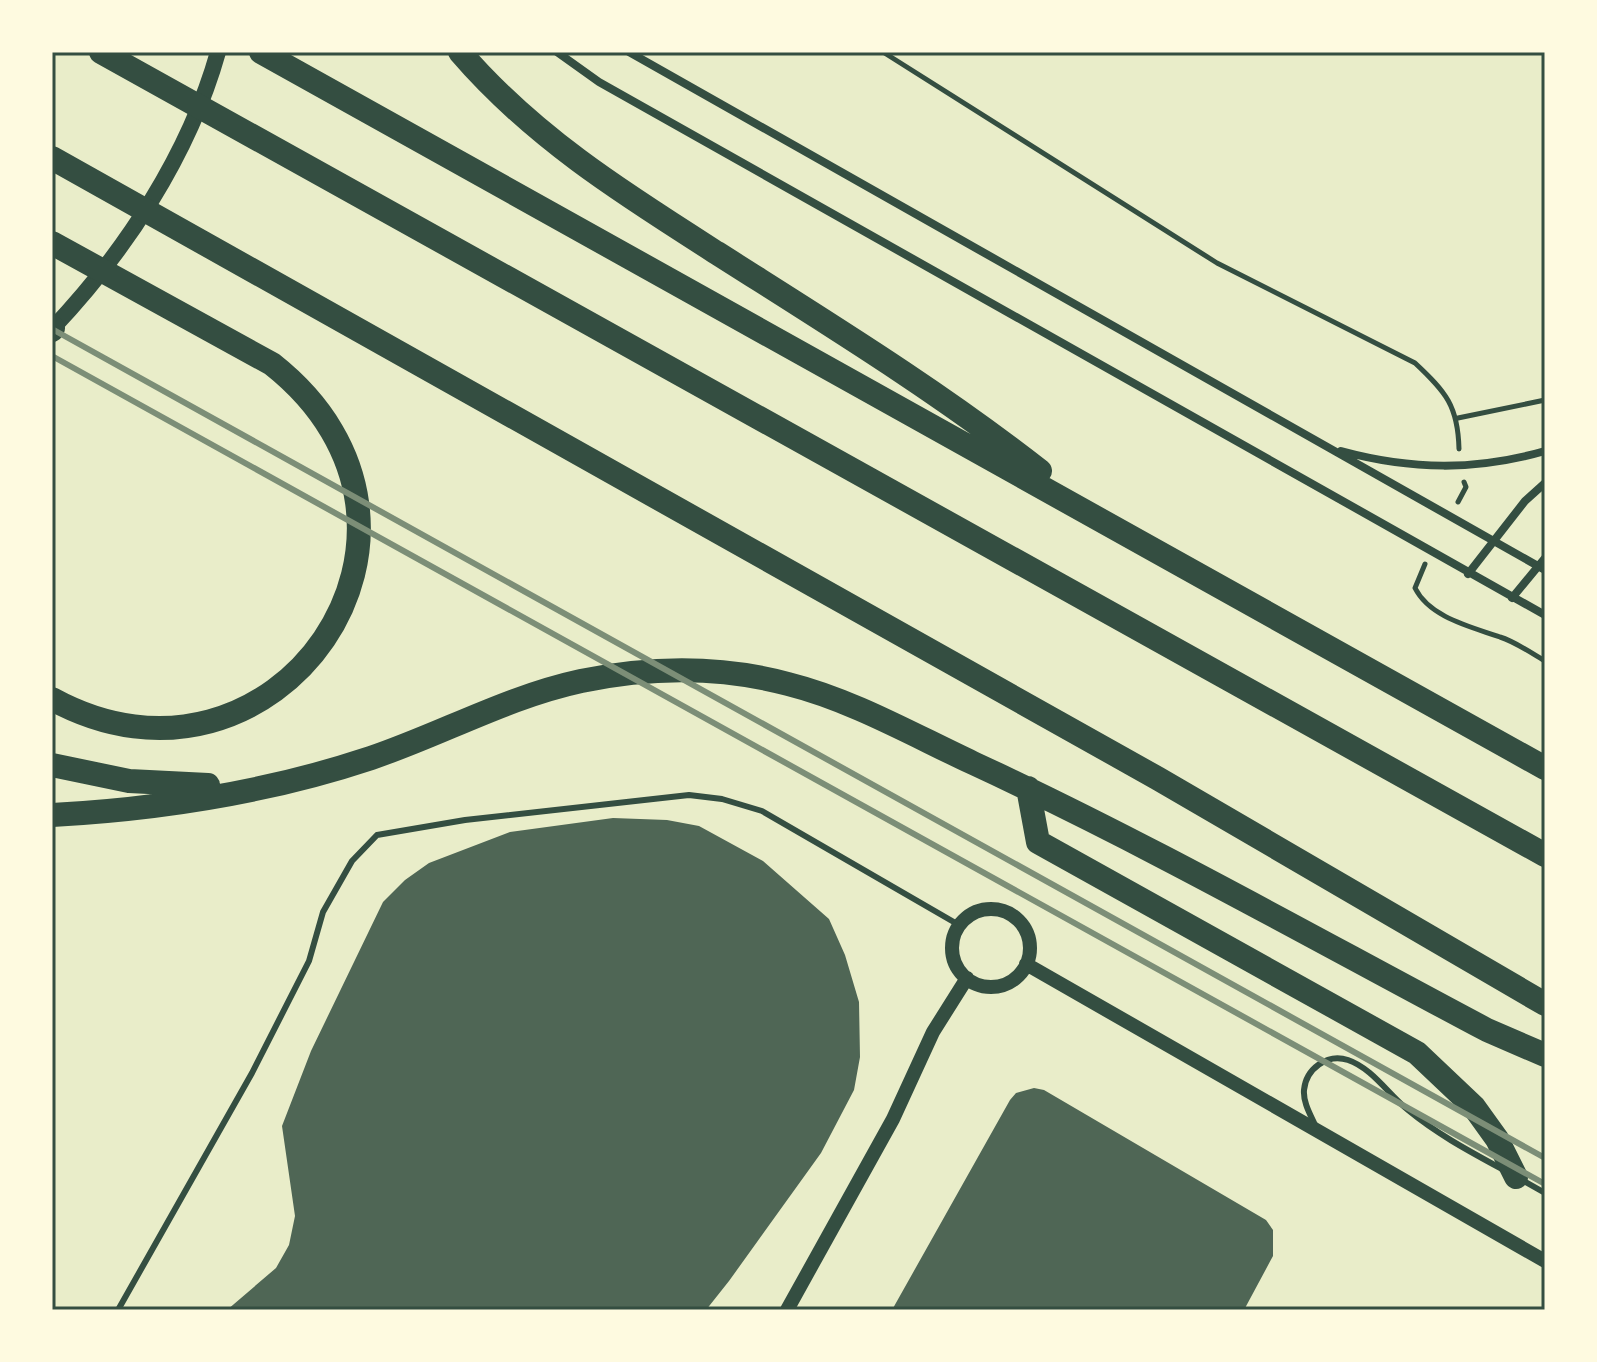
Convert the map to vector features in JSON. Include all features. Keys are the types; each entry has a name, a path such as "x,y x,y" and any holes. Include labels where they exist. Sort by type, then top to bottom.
{"highway":[{"path":"101,52 1545,855"},
{"path":"261,52 1545,768"},
{"path":"460,52 508,104 581,164 925,386 1092,513"},
{"path":"52,158 1157,778 1545,1004"},
{"path":"52,243 272,364 299,386 339,440 352,472 360,539 355,573 344,605 328,634 307,661 253,703 221,718 188,727 153,729 118,726 85,716 52,699"},
{"path":"52,815 170,803 279,783 375,757 540,691 624,675 693,671 746,676 813,691 1028,788 1487,1030 1545,1055"},
{"path":"52,765 129,781 179,785 279,783"},
{"path":"1028,788 1038,842 1417,1053 1474,1107 1497,1139 1516,1177"}],"main road":[{"path":"52,329 95,281 165,176 193,119 218,52"}],"street":[{"path":"557,52 599,82 1545,615"},
{"path":"629,52 1541,568"},
{"path":"1329,448 1417,467 1499,463 1545,451"},
{"path":"1468,574 1494,539 1545,483"},
{"path":"1512,598 1541,568 1545,558"},
{"path":"993,908 1016,917 1029,939 1026,964 1020,974 1000,986 977,984 957,967 952,953 959,925 980,910 993,908"},
{"path":"1026,964 1545,1261"},
{"path":"787,1310 893,1119 933,1032 967,978"}],"lane":[{"path":"118,1310 252,1073 309,961 323,912 352,861 377,835 465,820 689,795 722,799 762,811 959,925"},
{"path":"1320,1135 1305,1103 1307,1079 1323,1061 1335,1057 1348,1060 1370,1074 1424,1123 1545,1193"}],"path":[{"path":"883,52 1217,263 1415,363 1441,387 1458,418 1460,466"},
{"path":"1458,418 1545,400"},
{"path":"1426,560 1415,588 1419,597 1472,630 1502,637 1545,661"}],"building":[{"path":"613,818 667,820 699,826 763,861 829,919 845,955 859,1002 860,1057 854,1090 821,1153 729,1281 706,1310 227,1310 276,1268 289,1245 295,1216 282,1126 311,1051 383,902 405,880 429,863 510,832"},
{"path":"1034,1088 1044,1090 1266,1220 1273,1230 1273,1256 1244,1310 892,1310 1010,1100 1016,1093"}],"railway":[{"path":"52,329 1545,1158"},
{"path":"52,356 1545,1184"}]}
